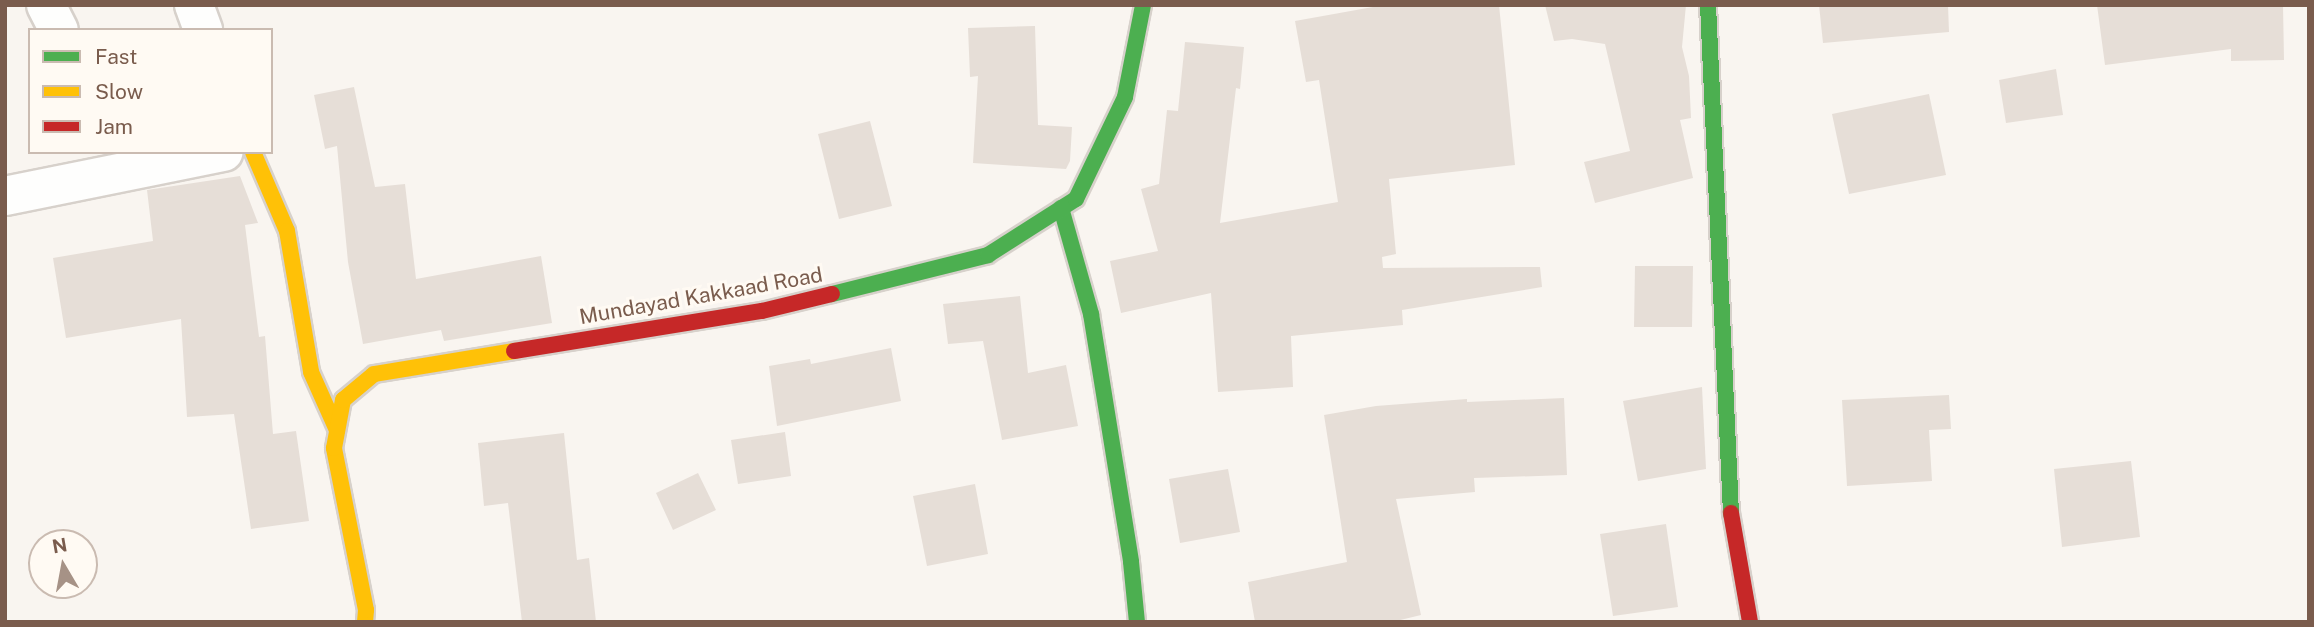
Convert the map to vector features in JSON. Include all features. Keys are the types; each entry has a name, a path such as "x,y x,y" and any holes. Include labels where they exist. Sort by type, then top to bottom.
{"street":[{"path":"46,5 58,28"},
{"path":"194,5 202,28"},
{"name":"Mundayad Kakkaad Road","path":"365,622 366,610 334,448 344,400 374,374 776,307 988,256 1076,199 1125,97 1143,5"},
{"path":"1708,5 1729,504 1750,622"},
{"path":"5,196 97,164 203,154"},
{"path":"254,154 287,232 311,372 337,430"},
{"path":"1062,208 1093,326 1131,562 1137,622"}],"building":[{"path":"1384,5 1499,5 1515,165 1389,179 1396,254 1382,257 1383,268 1540,267 1542,287 1402,310 1403,325 1291,336 1293,387 1218,392 1211,293 1121,313 1110,261 1158,251 1141,189 1159,184 1167,110 1178,111 1185,42 1244,47 1240,89 1236,88 1220,223 1338,202 1319,80 1306,82 1295,21"},
{"path":"1545,5 1686,5 1682,47 1689,76 1691,118 1680,120 1693,178 1595,203 1584,162 1630,151 1605,44 1572,39 1554,41"},
{"path":"1819,5 1948,5 1949,32 1823,43"},
{"path":"2097,5 2283,5 2284,60 2231,61 2231,49 2105,65"},
{"path":"1035,26 1038,125 1072,127 1070,161 1066,169 973,163 978,76 970,77 968,28"},
{"path":"2056,69 2063,115 2006,123 1999,80"},
{"path":"354,87 375,187 405,184 416,279 541,256 552,323 444,341 441,330 363,344 348,262 337,146 325,149 314,95"},
{"path":"1929,94 1946,175 1849,194 1832,114"},
{"path":"870,121 892,206 839,219 818,134"},
{"path":"240,176 258,223 245,225 259,337 265,336 273,434 296,431 309,521 251,529 234,414 187,417 181,319 66,338 53,258 153,241 147,190"},
{"path":"1635,266 1693,266 1692,327 1634,327"},
{"path":"1020,296 1028,373 1066,365 1078,426 1002,440 983,341 948,344 943,304"},
{"path":"891,348 901,401 777,426 769,366 810,359 811,364"},
{"path":"1702,387 1706,469 1638,481 1623,401"},
{"path":"1949,395 1951,429 1929,430 1932,481 1847,486 1842,400"},
{"path":"1564,398 1567,475 1474,478 1475,492 1396,499 1421,615 1392,622 1255,622 1248,582 1347,562 1324,415 1376,406 1467,399 1467,402"},
{"path":"785,432 791,476 738,484 731,440"},
{"path":"564,433 577,560 589,558 596,622 522,622 508,503 484,506 478,443"},
{"path":"2131,461 2140,537 2062,547 2054,469"},
{"path":"1228,469 1240,532 1180,543 1169,479"},
{"path":"698,473 716,510 673,530 656,493"},
{"path":"975,484 988,554 927,566 913,496"},
{"path":"1666,524 1678,607 1613,616 1600,534"}],"traffic: fast":[{"path":"832,294 988,255 1076,199 1125,97 1143,5"},
{"path":"1708,5 1731,513"},
{"path":"1061,208 1091,314 1131,562 1137,622"}],"traffic: slow":[{"path":"254,154 287,231 311,372 337,430"},
{"path":"365,622 366,610 334,448 343,400 374,374 514,351"}],"traffic: jam":[{"path":"514,351 762,311 832,294"},
{"path":"1731,513 1750,622"}]}
